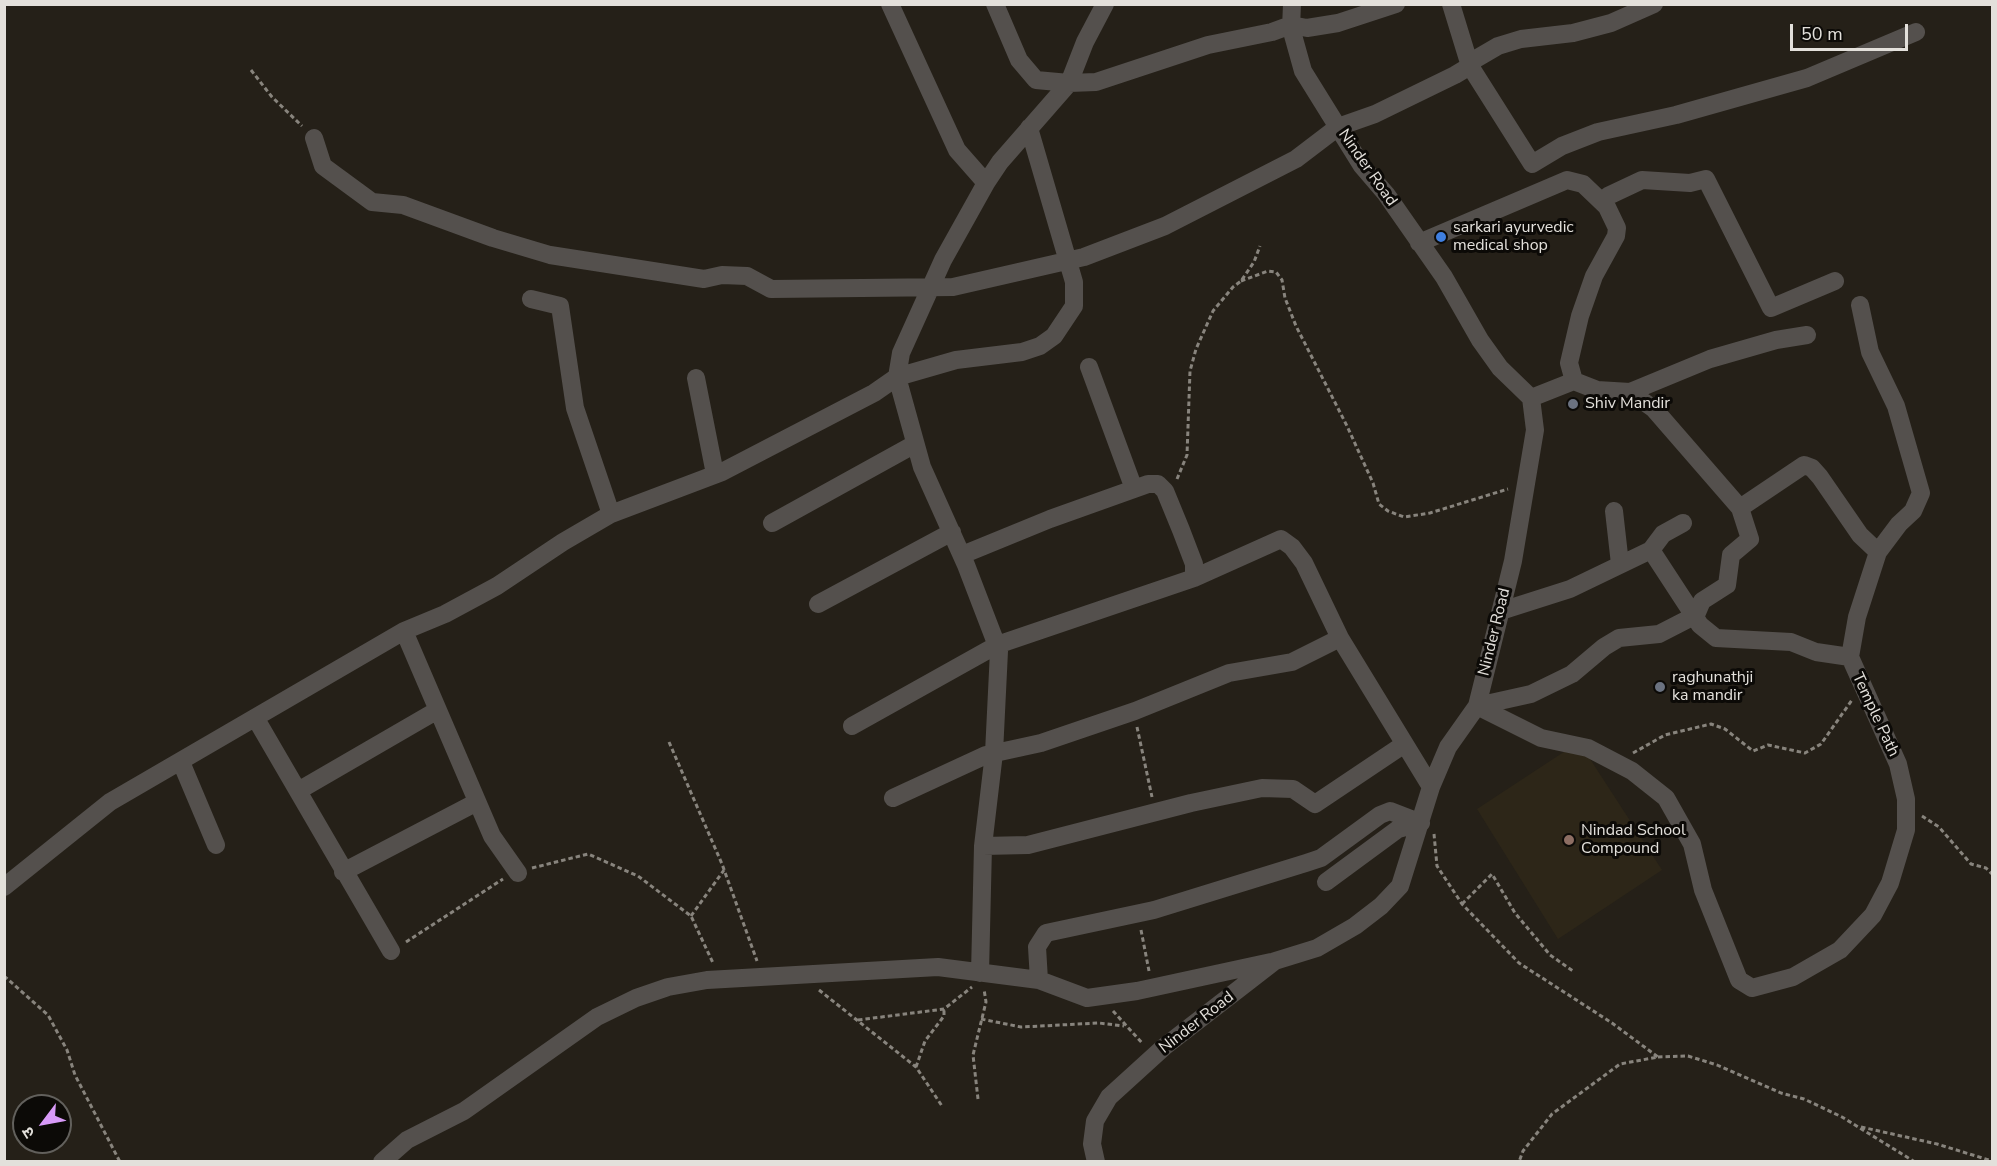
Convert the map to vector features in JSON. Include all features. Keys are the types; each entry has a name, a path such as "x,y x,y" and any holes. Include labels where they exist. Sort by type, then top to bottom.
{"street":[{"path":"890,4 957,150 986,183"},
{"path":"995,4 1019,60 1036,80 1069,82 1096,82 1208,45 1292,25 1307,28 1338,23 1396,4"},
{"path":"980,973 983,846 994,753 1000,661 997,645 962,555 922,467 897,377 901,352 931,287 986,183 1069,82 1084,42 1105,4"},
{"name":"Ninder Road","path":"1096,1161 1092,1144 1095,1120 1109,1097 1176,1037 1275,961 1317,948 1355,926 1381,906 1400,886 1428,827 1431,787 1448,747 1477,706 1501,611 1535,429 1531,398 1500,368 1480,340 1444,277 1386,194 1362,166 1303,71 1292,25 1292,4"},
{"path":"1451,4 1470,66 1532,164 1562,146 1598,132 1676,115 1807,78 1916,32"},
{"path":"314,138 323,166 372,202 403,205 494,238 550,255 694,278 747,276 771,289 953,286 1068,261 1165,226 1296,159 1338,127 1375,114 1470,66 1474,60 1498,46 1521,39 1573,33 1611,23 1654,4"},
{"path":"4,887 110,802 404,631 445,614 497,586 563,542 611,514 715,474 874,393 897,377 956,360 998,356 1040,346 1054,336 1074,306 1074,282 1029,129"},
{"path":"1606,206 1608,196 1642,180 1690,183 1706,179 1771,308 1835,281"},
{"path":"1419,243 1567,180 1583,184 1606,206 1617,228 1616,236 1594,276 1580,316 1569,363 1574,381"},
{"path":"531,299 560,306 575,408 611,514"},
{"name":"Temple Path","path":"1615,763 1632,771 1666,798 1692,844 1709,907 1739,980 1752,988 1793,977 1840,950 1873,915 1890,884 1906,830 1906,814 1898,764 1850,657 1857,617 1878,552 1899,524 1913,511 1922,493 1896,406 1870,352 1860,305"},
{"path":"1531,398 1574,381 1597,390 1629,392 1710,358 1776,340 1808,335"},
{"path":"1089,367 1134,489"},
{"path":"696,378 715,474"},
{"path":"1477,706 1532,694 1572,674 1604,647 1619,638 1659,634 1696,615 1702,601 1727,585 1731,555 1750,539 1740,508 1654,409 1629,392"},
{"path":"772,523 915,444"},
{"path":"1740,508 1804,465 1816,472 1860,536 1878,552"},
{"path":"962,555 1050,519 1134,489 1158,484 1165,491 1194,564 1194,578"},
{"path":"1614,512 1620,564"},
{"path":"1501,611 1570,589 1651,550 1664,534 1683,524"},
{"path":"818,604 952,532"},
{"path":"852,726 997,645 1194,578 1281,539 1292,547 1304,563 1340,638 1403,745 1431,787"},
{"path":"1651,550 1696,615 1700,625 1716,638 1791,642 1816,652 1850,657"},
{"path":"404,631 436,711 492,836 518,873"},
{"path":"893,798 986,754 1041,743 1135,711 1229,673 1292,662 1340,638"},
{"path":"1477,706 1541,738 1588,748 1615,763"},
{"path":"298,791 436,711"},
{"path":"256,719 391,951"},
{"path":"983,846 1028,845 1263,788 1293,789 1315,804 1403,745"},
{"path":"181,762 216,845"},
{"path":"343,872 477,802"},
{"path":"1040,980 1037,947 1046,933 1138,914 1321,858 1380,815 1390,811 1428,827"},
{"path":"1326,882 1398,829 1428,827"},
{"path":"382,1161 407,1140 464,1111 597,1017 636,998 668,987 721,980 938,967 1040,980 1087,998 1152,988 1275,961"}],"path":[{"path":"251,70 272,97 314,138"},
{"path":"1242,281 1254,262 1260,246"},
{"path":"1165,491 1178,478 1187,455 1190,371 1196,349 1213,312 1233,287 1268,271 1276,272 1282,280 1285,298 1296,326 1347,426 1373,483 1379,504 1388,512 1404,517 1430,513 1526,482"},
{"path":"1615,763 1665,735 1711,724 1725,729 1753,751 1768,745 1805,753 1821,744 1862,686"},
{"path":"1135,711 1155,813"},
{"path":"669,742 724,870 762,977"},
{"path":"1906,814 1925,816 1940,827 1971,864 1986,868 1992,874"},
{"path":"1428,827 1437,866 1462,904 1519,963 1658,1057"},
{"path":"391,951 502,879 555,861 588,854 638,876 691,916 721,980"},
{"path":"691,916 724,870"},
{"path":"1462,904 1492,873 1515,913 1550,955 1573,971"},
{"path":"1138,914 1152,988"},
{"path":"857,1020 944,1009 970,990 980,973"},
{"path":"978,1099 973,1055 986,1002 980,973"},
{"path":"798,975 916,1066 942,1106"},
{"path":"4,976 48,1015 67,1050 75,1075 120,1161"},
{"path":"1106,996 1124,1026 1141,1041 1149,1056 1148,1063"},
{"path":"916,1066 925,1041 944,1016 944,1009"},
{"path":"981,1020 1021,1027 1099,1023 1124,1026"},
{"path":"1519,1161 1523,1151 1552,1114 1620,1064 1658,1057 1688,1056 1717,1065 1742,1078 1804,1099 1857,1126 1915,1161"},
{"path":"1857,1126 1937,1144 1992,1161"}],"shaded area":[{"name":"Nindad School Compound","path":"1579,742 1662,870 1558,939 1477,809"}],"place":[{"name":"sarkari ayurvedic medical shop","path":"1441,237"},
{"name":"Shiv Mandir","path":"1573,404"},
{"name":"raghunathji ka mandir","path":"1660,687"},
{"name":"Nindad School Compound","path":"1569,840"}]}
